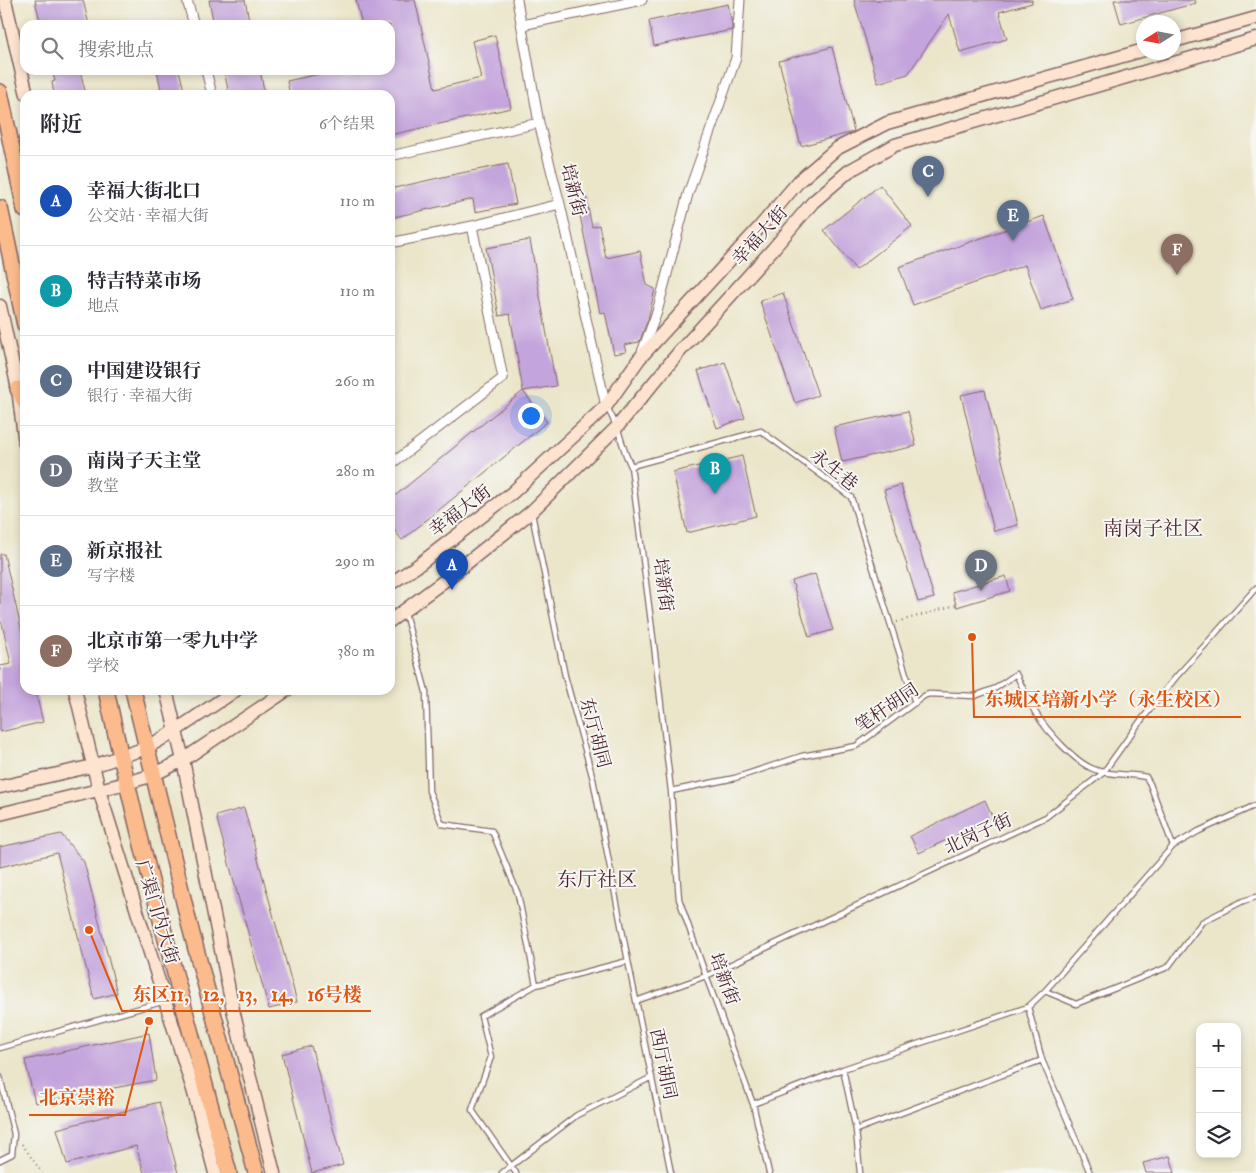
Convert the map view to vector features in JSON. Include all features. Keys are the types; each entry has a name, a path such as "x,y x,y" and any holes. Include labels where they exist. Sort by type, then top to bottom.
{"main road":[{"path":"5,0 20,65"},
{"path":"1181,39 1256,18"},
{"name":"幸福大街","path":"395,617 532,512 617,427 680,351 813,202 849,171 894,145 1256,39"},
{"name":"幸福大街","path":"395,581 425,560 512,493 606,406 639,359 758,229 799,181 836,149 887,123 1136,52"},
{"path":"22,75 26,90"},
{"path":"0,92 20,186"},
{"path":"0,208 20,302"},
{"path":"0,306 20,405"},
{"path":"18,389 20,393"},
{"name":"广渠门内大街","path":"75,695 99,790 194,1093 215,1173"},
{"name":"广渠门内大街","path":"107,695 120,758 229,1173"},
{"name":"广渠门内大街","path":"134,695 189,923 256,1173"},
{"path":"167,695 233,1010 274,1173"},
{"path":"0,787 93,766 146,748 176,731 229,695"},
{"path":"0,814 153,775 182,760 280,695"}],"street":[{"path":"187,0 193,20"},
{"name":"培新街","path":"517,0 539,123 560,204 606,406"},
{"path":"522,25 642,0"},
{"path":"639,359 657,312 688,194 736,58 740,0"},
{"path":"207,75 211,90"},
{"path":"395,155 539,123"},
{"path":"395,242 472,226 560,204"},
{"path":"395,461 504,378 472,226"}],"lane":[{"name":"培新街","path":"606,406 617,427 632,466 671,791 679,899 753,1104 769,1173"},
{"name":"永生巷","path":"632,466 761,432 851,497 915,703"},
{"name":"东厅胡同","path":"532,512 565,676 593,779 628,961"},
{"name":"北岗子街","path":"636,1001 706,976 1046,817 1103,773 1139,723 1176,677 1255,592"},
{"path":"404,611 426,692 429,791 442,824 492,831 518,894 536,985"},
{"name":"笔杆胡同","path":"671,791 734,778 802,756 856,746 924,696 929,694 975,696 996,688 1016,674 1035,712 1057,739 1084,766 1103,773 1134,774 1146,777 1173,846"},
{"path":"753,1104 843,1069 1028,1007 1173,846 1256,805"},
{"path":"1044,991 1076,1004 1168,967 1202,922 1243,901 1256,897"},
{"path":"516,1173 472,1110 491,1057 481,1016 536,985 628,961"},
{"name":"西厅胡同","path":"628,961 672,1173"},
{"path":"0,1048 165,1001"},
{"path":"1028,1007 1042,1060 1090,1173"},
{"path":"856,1130 1042,1060"},
{"path":"843,1069 856,1130 860,1173"},
{"path":"502,1173 577,1115 652,1077"},
{"path":"0,1078 14,1134 12,1154 0,1160"}],"path":[{"path":"890,624 956,605"},
{"path":"14,1134 42,1173"}],"building":[{"path":"35,0 83,0 88,20 40,20"},
{"path":"209,0 245,0 249,20 213,20"},
{"path":"356,0 415,0 435,89 481,78 472,41 495,35 511,108 395,134 395,90 289,90 287,81 314,75 395,75 395,20 361,20"},
{"path":"854,0 1032,0 1032,3 999,12 1007,39 960,52 949,14 908,74 878,83"},
{"path":"1114,0 1195,0 1196,3 1153,15 1136,15 1136,20 1121,24"},
{"path":"728,4 732,30 654,46 649,21"},
{"path":"832,47 854,131 801,146 779,61"},
{"path":"53,75 81,75 85,90 53,90 52,82 55,81"},
{"path":"158,75 180,75 184,90 161,90"},
{"path":"225,75 261,75 264,90 228,90"},
{"path":"508,164 516,204 475,212 473,199 395,217 395,188"},
{"path":"880,185 912,226 856,270 824,230"},
{"path":"585,194 592,227 599,225 606,258 640,251 647,285 655,289 648,319 639,342 624,345 626,352 614,354 605,312 600,313 576,196"},
{"path":"1044,216 1073,299 1041,310 1025,265 913,305 899,267"},
{"path":"530,240 556,386 523,391 510,314 499,316 486,248"},
{"path":"783,293 818,395 795,403 760,301"},
{"path":"725,362 745,418 717,428 698,371"},
{"path":"985,390 1018,525 994,531 961,395"},
{"path":"523,391 547,422 402,540 395,531 395,496"},
{"path":"908,411 916,446 842,462 834,427"},
{"path":"742,456 756,516 687,533 673,472"},
{"path":"901,485 934,598 918,602 884,490"},
{"path":"0,554 4,554 20,624 20,695 36,695 43,722 0,732 0,666 11,664 2,623 0,623"},
{"path":"815,574 833,630 809,637 792,581"},
{"path":"1006,576 1010,591 957,607 952,592"},
{"path":"985,800 993,818 919,853 910,836"},
{"path":"244,808 297,1002 269,1009 216,816"},
{"path":"61,834 84,862 117,993 94,999 57,853 0,867 0,847"},
{"path":"149,1033 156,1080 35,1103 25,1060"},
{"path":"311,1046 343,1165 312,1173 282,1054"},
{"path":"159,1102 178,1173 144,1173 136,1146 67,1164 57,1129"},
{"path":"1170,1156 1175,1173 1146,1173 1143,1163"}],"place":[{"name":"中国建设银行","path":"928,197"},
{"name":"新京报社","path":"1013,241"},
{"name":"北京市第一零九中学","path":"1177,275"},
{"name":"特吉特菜市场","path":"715,494"},
{"name":"幸福大街北口","path":"452,590"},
{"name":"南岗子天主堂","path":"981,591"},
{"name":"东城区培新小学（永生校区）","path":"972,637"},
{"name":"东区11，12，13，14，16号楼","path":"89,930"},
{"name":"北京崇裕","path":"149,1021"}],"district":[{"name":"南岗子社区","path":"1153,528"},
{"name":"东厅社区","path":"597,879"}]}
